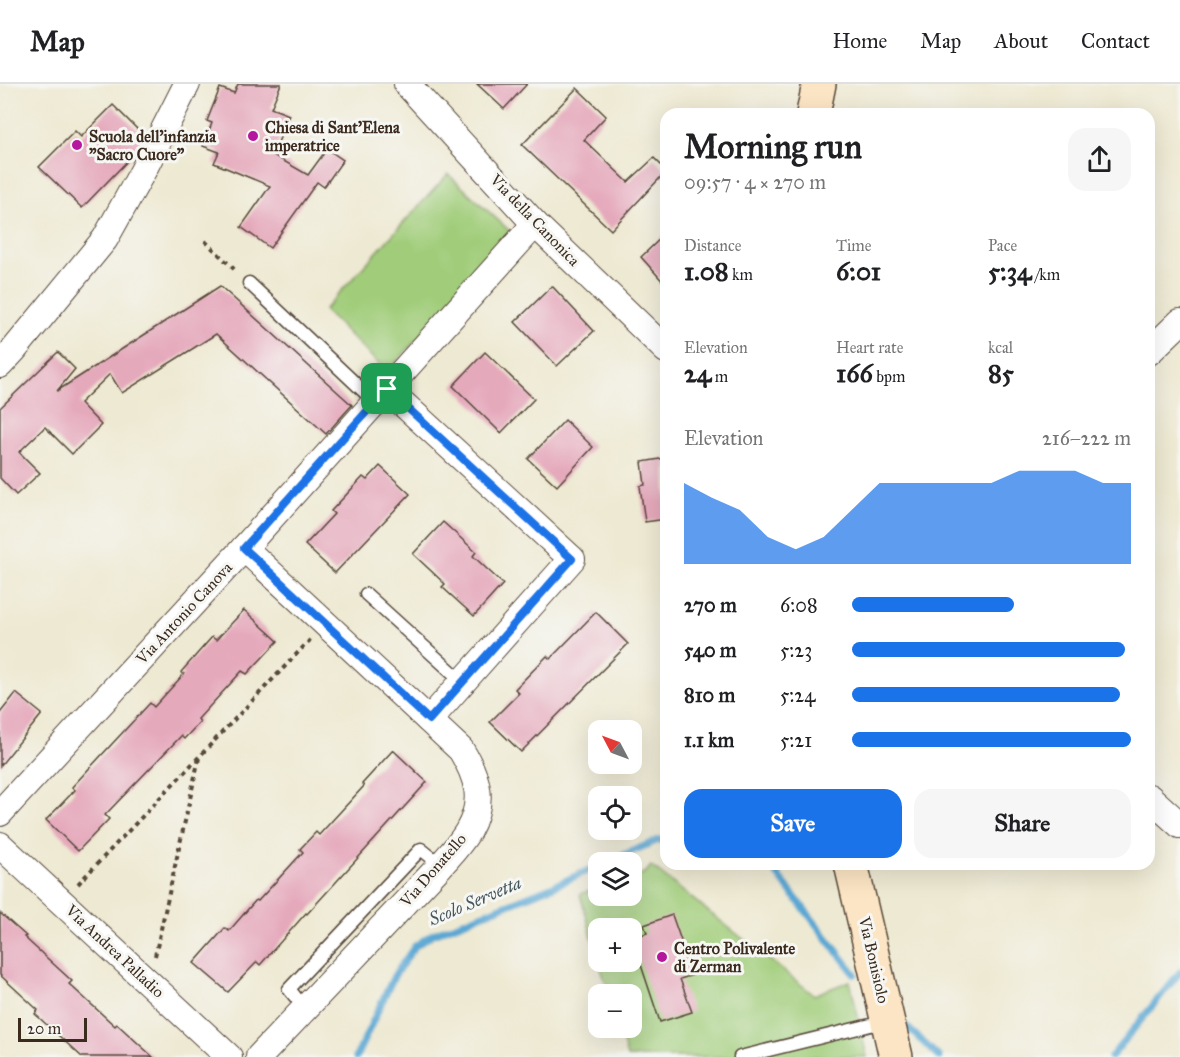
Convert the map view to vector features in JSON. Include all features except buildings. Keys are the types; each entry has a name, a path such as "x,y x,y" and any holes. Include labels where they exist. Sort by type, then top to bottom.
{"main road":[{"path":"814,108 819,84"},
{"name":"Via Bonisiolo","path":"852,870 896,1057"}],"street":[{"path":"4,352 105,239 188,84"},
{"name":"Via della Canonica","path":"408,84 535,224 660,344"},
{"name":"Via Antonio Canova","path":"0,813 244,548 535,224"},
{"path":"1155,346 1180,322"},
{"path":"381,396 572,559 429,720"},
{"name":"Via Donatello","path":"244,548 461,750 472,769 478,790 476,812 467,832 441,866 259,1057"},
{"path":"1155,802 1180,825"},
{"name":"Via Andrea Palladio","path":"0,845 229,1057"}],"lane":[{"path":"249,283 381,396"},
{"path":"366,594 463,682"},
{"path":"740,1057 888,1021"}],"path":[{"path":"205,241 249,283"},
{"path":"62,902 325,624"},
{"path":"142,976 153,962 200,756"}],"green space":[{"path":"448,174 513,234 387,372 324,310"},
{"path":"651,866 814,995 850,981 867,1057 627,1057 622,1038 642,1038 642,984 606,984 602,972 642,972 642,918 588,918 588,922 580,894 588,891 588,906 642,906 642,874"}],"waterway":[{"name":"Scolo Servetta","path":"630,852 660,840"},
{"name":"Scolo Servetta","path":"774,870 855,974"},
{"name":"Scolo Servetta","path":"356,1057 394,976 415,946 433,934 588,871"},
{"name":"Scolo Servetta","path":"1111,1057 1180,972"},
{"name":"Scolo Servetta","path":"908,1028 939,1057"}],"place":[{"name":"Chiesa di Sant'Elena imperatrice","path":"253,136"},
{"name":"Scuola dell'infanzia \"Sacro Cuore\"","path":"77,145"},
{"name":"Centro Polivalente di Zerman","path":"662,957"}],"route":[{"path":"387,389 572,559 429,720 244,548 387,389"}]}
